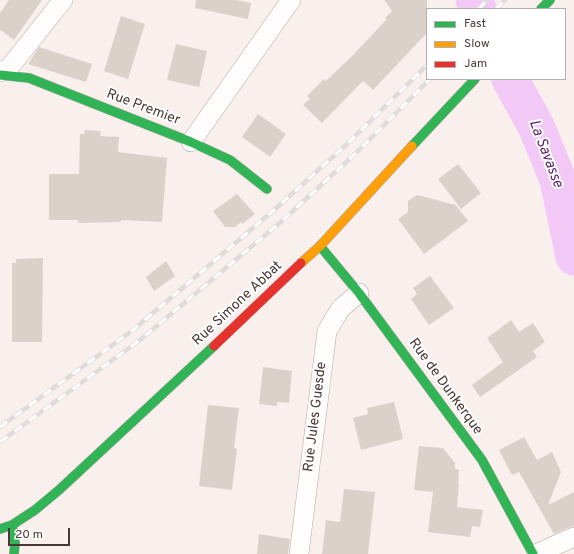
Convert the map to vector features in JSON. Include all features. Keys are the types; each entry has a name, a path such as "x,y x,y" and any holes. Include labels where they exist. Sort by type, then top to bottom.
{"main road":[{"path":"542,8 550,0"},
{"name":"Rue Premier","path":"0,74 28,78 191,142 230,160 267,189"},
{"name":"Rue Simone Abbat","path":"0,529 12,525 35,510 59,490 320,246 474,80"},
{"name":"Rue de Dunkerque","path":"320,246 359,293 482,460 532,554"},
{"path":"12,525 14,554"}],"street":[{"path":"0,74 9,68 63,0"},
{"path":"191,142 291,0"},
{"name":"Rue Jules Guesde","path":"300,554 327,331 341,308 359,293"},
{"path":"536,554 574,537"}],"building":[{"path":"9,0 42,0 14,40 0,30 0,13"},
{"path":"196,0 236,0 251,3 248,19 195,8"},
{"path":"384,0 427,0 426,34 373,90 363,81 322,123 303,105 310,99 307,96 324,79 326,81 353,55 387,19 385,18 392,11"},
{"path":"121,16 145,24 128,79 104,71"},
{"path":"176,44 207,51 199,87 167,80"},
{"path":"39,47 92,64 86,82 28,64"},
{"path":"258,114 286,134 270,157 242,137"},
{"path":"85,130 101,131 100,136 119,137 118,152 167,158 162,222 121,220 121,222 78,223 78,220 49,220 49,174 79,174 80,134 84,134"},
{"path":"458,164 481,193 461,209 438,179"},
{"path":"237,194 255,214 242,224 241,222 235,227 225,227 213,211"},
{"path":"417,195 456,205 468,221 424,254 398,219 408,212 408,201"},
{"path":"43,258 42,342 12,342 12,263 16,263 16,259"},
{"path":"166,261 175,276 154,291 146,277"},
{"path":"430,276 454,308 429,325 411,299 417,294 413,288"},
{"path":"511,320 519,332 533,323 545,342 533,351 537,357 480,397 472,385 503,362 487,338"},
{"path":"263,367 292,371 289,403 277,402 277,406 259,404"},
{"path":"394,402 403,439 361,450 353,418 368,414 367,408"},
{"path":"208,405 239,408 234,448 237,449 232,490 199,486"},
{"path":"524,437 537,460 552,452 561,472 548,505 574,492 574,526 554,534 519,472 512,475 499,450"},
{"path":"419,446 443,448 455,463 455,469 459,470 457,507 483,510 480,527 472,526 470,537 428,532 433,492 414,490"},
{"path":"344,489 375,492 368,554 322,554 326,520 340,522"},
{"path":"259,534 290,539 288,554 257,554"}],"waterway":[{"name":"La Savasse","path":"474,0 478,8"},
{"name":"La Savasse","path":"511,80 536,126 558,180 574,257"}],"railway":[{"path":"480,8 487,0"},
{"path":"497,8 505,0"},
{"path":"0,427 133,330 273,211 346,145 426,66"},
{"path":"0,442 140,340 282,221 355,154 429,80"}],"traffic: fast":[{"path":"542,8 550,0"},
{"path":"0,75 29,78 191,142 230,160 267,189"},
{"path":"412,146 474,80"},
{"path":"320,246 359,293 482,460 533,554"},
{"path":"0,529 12,525 35,510 59,490 214,346"},
{"path":"12,525 15,543 14,554"}],"traffic: slow":[{"path":"301,263 320,246 412,146"}],"traffic: jam":[{"path":"214,346 301,263"}]}
